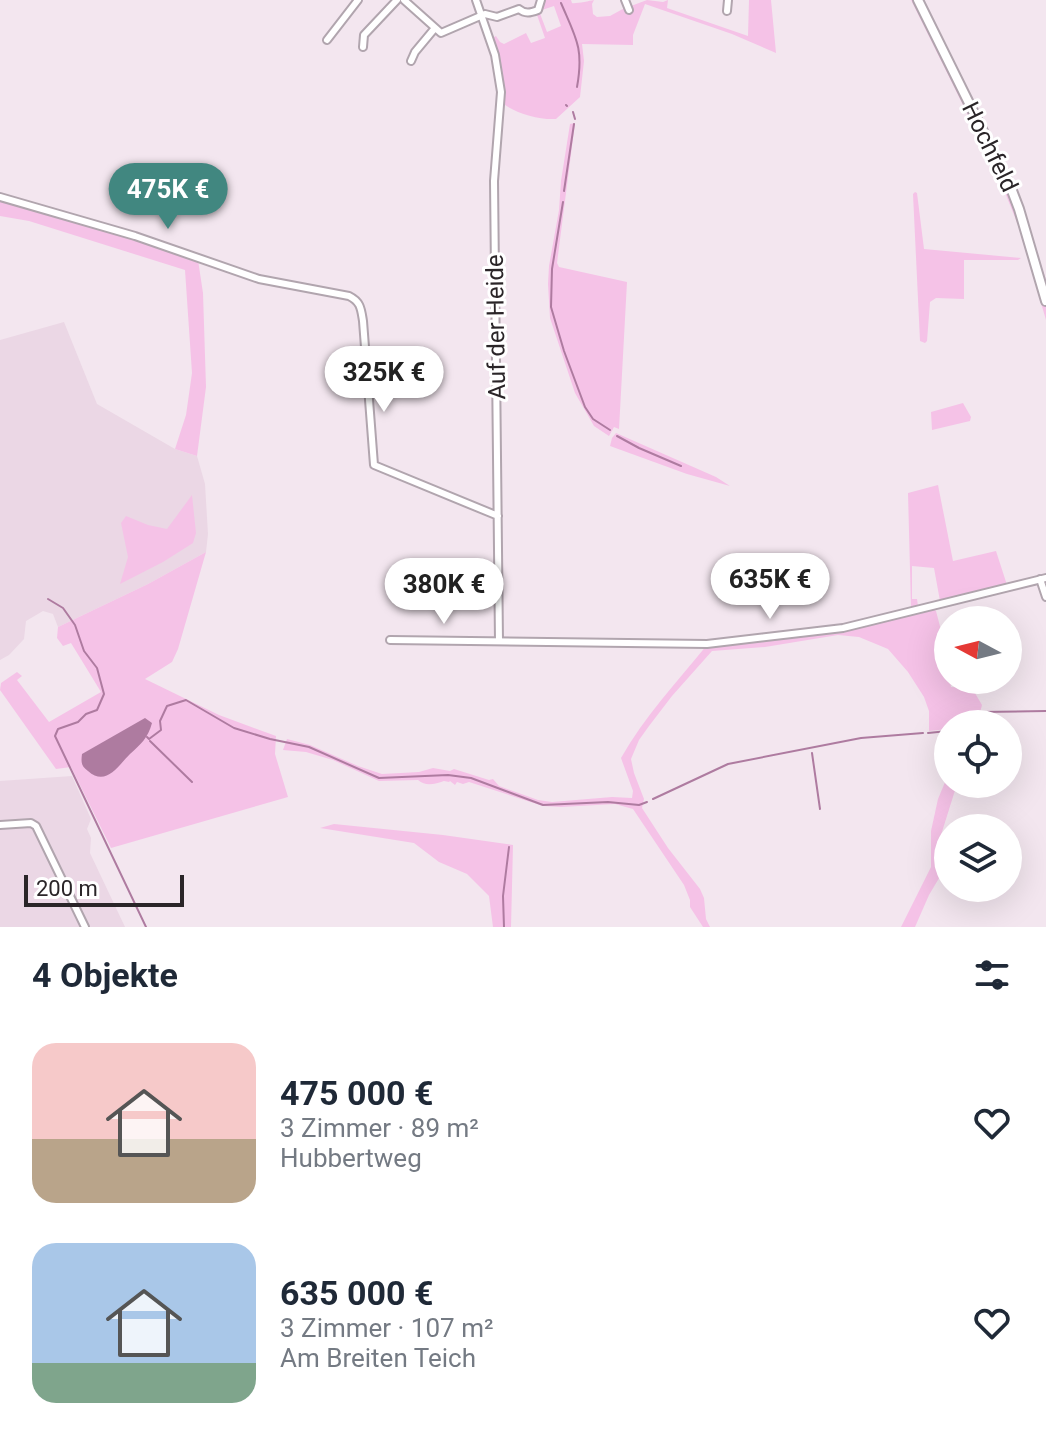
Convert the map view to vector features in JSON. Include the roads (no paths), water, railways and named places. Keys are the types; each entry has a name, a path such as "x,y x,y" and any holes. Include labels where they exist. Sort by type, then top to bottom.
{"street":[{"path":"327,40 358,0"},
{"path":"404,0 441,33 485,14 497,17 519,9 524,13 538,10 541,0"},
{"name":"Auf der Heide","path":"476,0 498,66 501,92 494,181 499,641"},
{"path":"625,0 629,10"},
{"path":"727,11 728,0"},
{"name":"Hochfeld","path":"918,0 1011,188 1046,301"},
{"path":"363,47 364,35 392,2"},
{"path":"411,61 435,28"},
{"path":"0,197 135,236 259,279 352,298 361,308 374,465 498,516"},
{"path":"390,640 707,644 843,628 1043,579 1046,597"},
{"path":"0,825 31,823 36,826 85,927"}],"waterway":[{"path":"561,3 579,53 577,87"},
{"path":"573,112 575,119"},
{"path":"564,191 574,124"},
{"path":"563,202 552,269 551,307 585,407 593,419 610,430"},
{"path":"617,436 681,466"},
{"path":"48,599 63,608 75,625 84,651 97,668 104,694 97,710 86,714 78,722 58,729 55,736 146,927"},
{"path":"147,737 149,739 161,730 160,721 167,706 186,700 234,728 309,747 379,778 448,775 471,778 543,805 608,802 639,805 647,802"},
{"path":"1022,711 1046,711"},
{"path":"928,733 934,732"},
{"path":"653,799 728,764 861,738 923,733"},
{"path":"150,741 192,782"},
{"path":"812,753 820,809"},
{"path":"504,927 503,896 509,847"}]}
